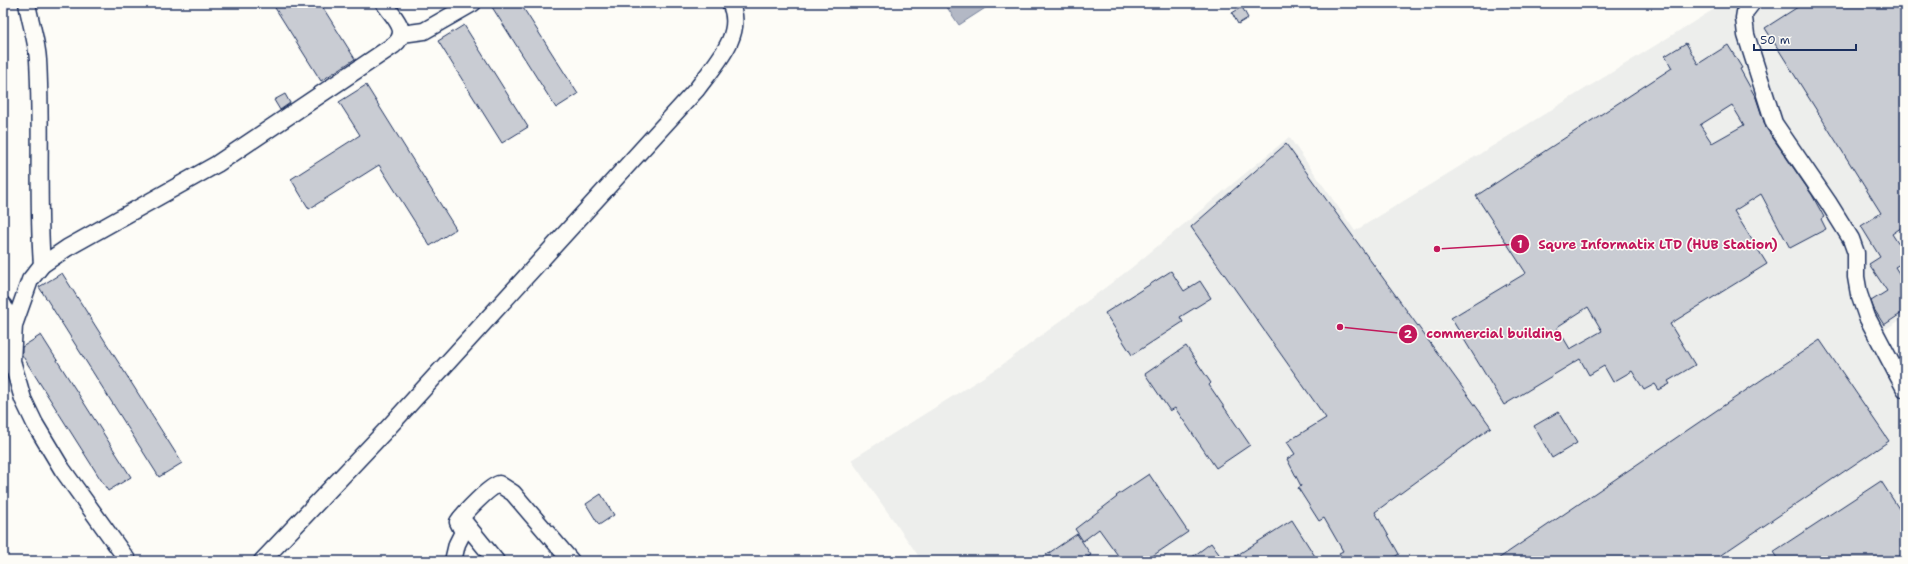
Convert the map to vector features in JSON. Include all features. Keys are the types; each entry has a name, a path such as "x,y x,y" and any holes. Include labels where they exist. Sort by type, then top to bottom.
{"street":[{"path":"27,3 38,58 40,230 42,265"},
{"path":"128,561 62,469 35,424 23,399 12,361 14,325 30,280 42,265 66,248 217,164 394,45 400,40 402,34 399,25 384,3"},
{"path":"402,34 424,31 474,3"},
{"path":"262,561 392,423 698,88 727,48 736,26 734,11 730,3"},
{"path":"1752,3 1745,12 1744,18 1746,35 1774,123 1828,202 1851,239 1856,253 1856,277 1867,317 1905,389"},
{"path":"3,305 14,325"},
{"path":"452,561 457,544 463,532 458,522 492,487 499,484 503,485 513,493 570,561"},
{"path":"461,518 496,561"}],"shaded area":[{"path":"944,3 993,3 959,25"},
{"path":"1724,3 1905,3 1905,317 1876,335 1905,384 1905,561 922,561 851,460 998,368 1130,269 1289,137 1355,231"}],"building":[{"path":"272,3 320,3 355,59 321,81"},
{"path":"498,3 520,3 578,94 556,108 492,7"},
{"path":"1804,3 1905,3 1905,225 1892,234 1905,254 1905,261 1895,267 1905,283 1905,311 1884,325 1871,301 1887,291 1869,264 1880,257 1861,226 1881,213 1765,28"},
{"path":"1242,7 1248,18 1238,24 1232,13"},
{"path":"464,25 528,127 502,143 438,41"},
{"path":"1686,43 1698,64 1728,45 1742,68 1740,69 1756,98 1766,128 1812,195 1824,217 1821,219 1826,229 1790,248 1761,194 1734,211 1767,264 1670,324 1695,365 1668,381 1670,384 1659,390 1655,384 1644,390 1632,371 1613,382 1604,366 1589,375 1580,359 1504,405 1451,318 1526,273 1476,196 1672,68 1665,56","holes":["1732,105 1744,125 1712,143 1700,125","1588,307 1602,331 1570,349 1557,327"]},
{"path":"366,85 456,229 430,246 379,165 309,209 291,179 360,135 339,102"},
{"path":"285,94 290,103 280,110 274,100"},
{"path":"1286,144 1491,427 1375,512 1399,554 1388,561 1344,561 1339,553 1343,551 1324,518 1319,521 1298,488 1301,486 1287,459 1295,454 1287,442 1326,418 1191,227"},
{"path":"1171,271 1184,291 1200,281 1211,298 1180,317 1183,322 1132,355 1105,313"},
{"path":"62,273 182,463 159,477 39,287"},
{"path":"41,335 131,477 108,491 22,355 22,347"},
{"path":"1820,340 1889,441 1712,561 1495,561"},
{"path":"1186,346 1211,383 1209,385 1250,445 1216,468 1175,408 1170,411 1145,374"},
{"path":"1558,412 1577,443 1552,458 1534,426"},
{"path":"1149,474 1188,532 1145,561 1122,561 1099,529 1083,541 1075,529 1117,497 1116,496"},
{"path":"1881,481 1905,518 1905,561 1779,561 1773,552"},
{"path":"601,494 614,515 599,525 586,504"},
{"path":"1292,520 1318,561 1228,561"},
{"path":"1077,534 1091,555 1081,561 1037,561"},
{"path":"1211,543 1224,561 1187,561"}],"place":[{"name":"Squre Informatix LTD (HUB Station)","path":"1437,249"},
{"name":"commercial building","path":"1340,327"}]}
